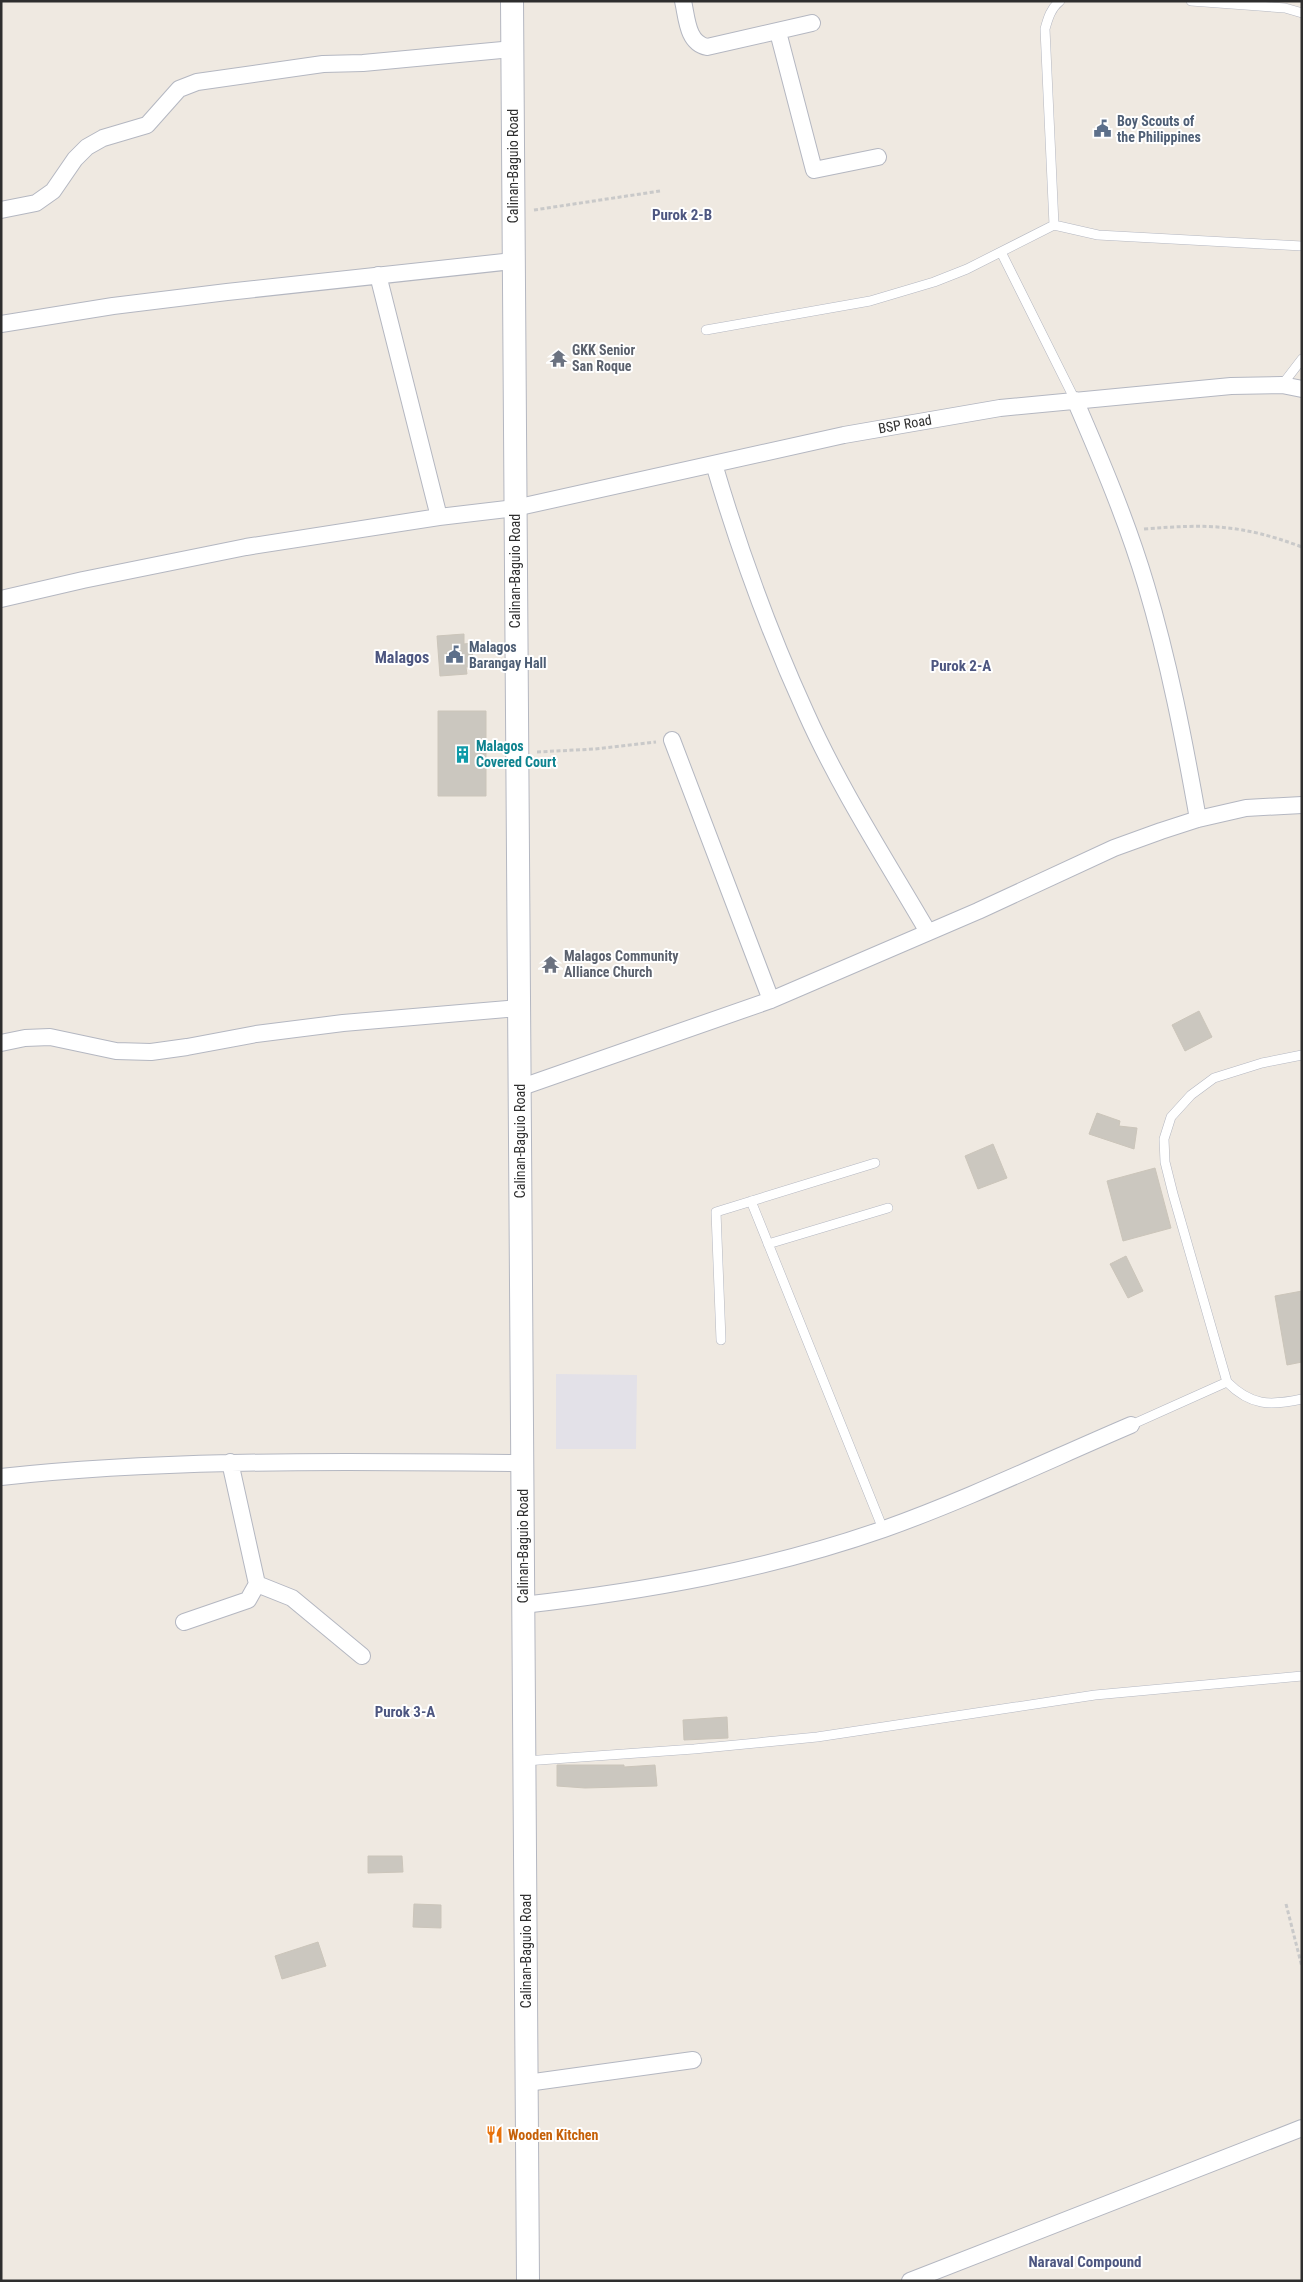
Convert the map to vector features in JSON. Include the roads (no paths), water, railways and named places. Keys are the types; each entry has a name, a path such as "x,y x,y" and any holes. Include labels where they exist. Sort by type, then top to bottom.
{"main road":[{"name":"Calinan-Baguio Road","path":"512,1 528,2281"}],"street":[{"path":"683,1 693,40 699,45 716,46 812,23"},
{"path":"778,32 814,170 878,157"},
{"path":"1,210 36,203 53,191 75,159 87,147 103,138 148,125 179,89 197,82 323,64 363,63 512,49"},
{"path":"1,324 114,306 513,261"},
{"path":"378,275 439,517"},
{"name":"BSP Road","path":"1,599 83,580 246,547 439,517 515,508 844,435 1000,408 1231,386 1282,385 1302,389"},
{"path":"1075,400 1104,468 1146,585 1173,688 1198,819"},
{"path":"714,464 736,536 766,618 806,714 843,785 928,932"},
{"path":"672,740 771,1000"},
{"path":"519,1088 771,1000 1114,848 1198,819 1246,808 1302,805"},
{"path":"1,1043 25,1038 50,1037 116,1051 151,1052 187,1048 256,1034 343,1023 519,1008"},
{"path":"523,1605 637,1591 694,1581 791,1558 883,1529 1131,1425"},
{"path":"184,1622 244,1603 254,1593 257,1584 230,1462"},
{"path":"1,1477 230,1462 522,1463"},
{"path":"257,1584 292,1598 362,1656"},
{"path":"527,2083 693,2060"},
{"path":"910,2281 1302,2128"}],"lane":[{"path":"1054,225 1045,29 1048,17 1055,4 1060,1"},
{"path":"1191,1 1285,8 1302,13"},
{"path":"706,330 870,300 934,282 1002,252 1054,225 1107,236 1302,246"},
{"path":"1002,252 1075,400"},
{"path":"1282,385 1302,359"},
{"path":"1302,1055 1262,1063 1214,1078 1191,1095 1171,1116 1164,1139 1165,1162 1173,1194 1227,1382 1240,1395 1260,1402 1278,1404 1302,1399"},
{"path":"721,1340 716,1212 875,1163"},
{"path":"751,1201 883,1529"},
{"path":"768,1244 888,1208"},
{"path":"1131,1425 1227,1382"},
{"path":"525,1762 694,1750 817,1737 1095,1695 1302,1676"}],"place":[{"name":"Boy Scouts of the Philippines","path":"1103,129"},
{"name":"GKK Senior San Roque","path":"558,358"},
{"name":"Malagos Barangay Hall","path":"455,655"},
{"name":"Malagos Covered Court","path":"462,754"},
{"name":"Malagos Community Alliance Church","path":"550,964"},
{"name":"Wooden Kitchen","path":"494,2135"}],"district":[{"name":"Purok 2-B","path":"682,215"},
{"name":"Malagos","path":"402,657"},
{"name":"Purok 2-A","path":"961,666"},
{"name":"Purok 3-A","path":"405,1712"},
{"name":"Naraval Compound","path":"1085,2262"}]}
